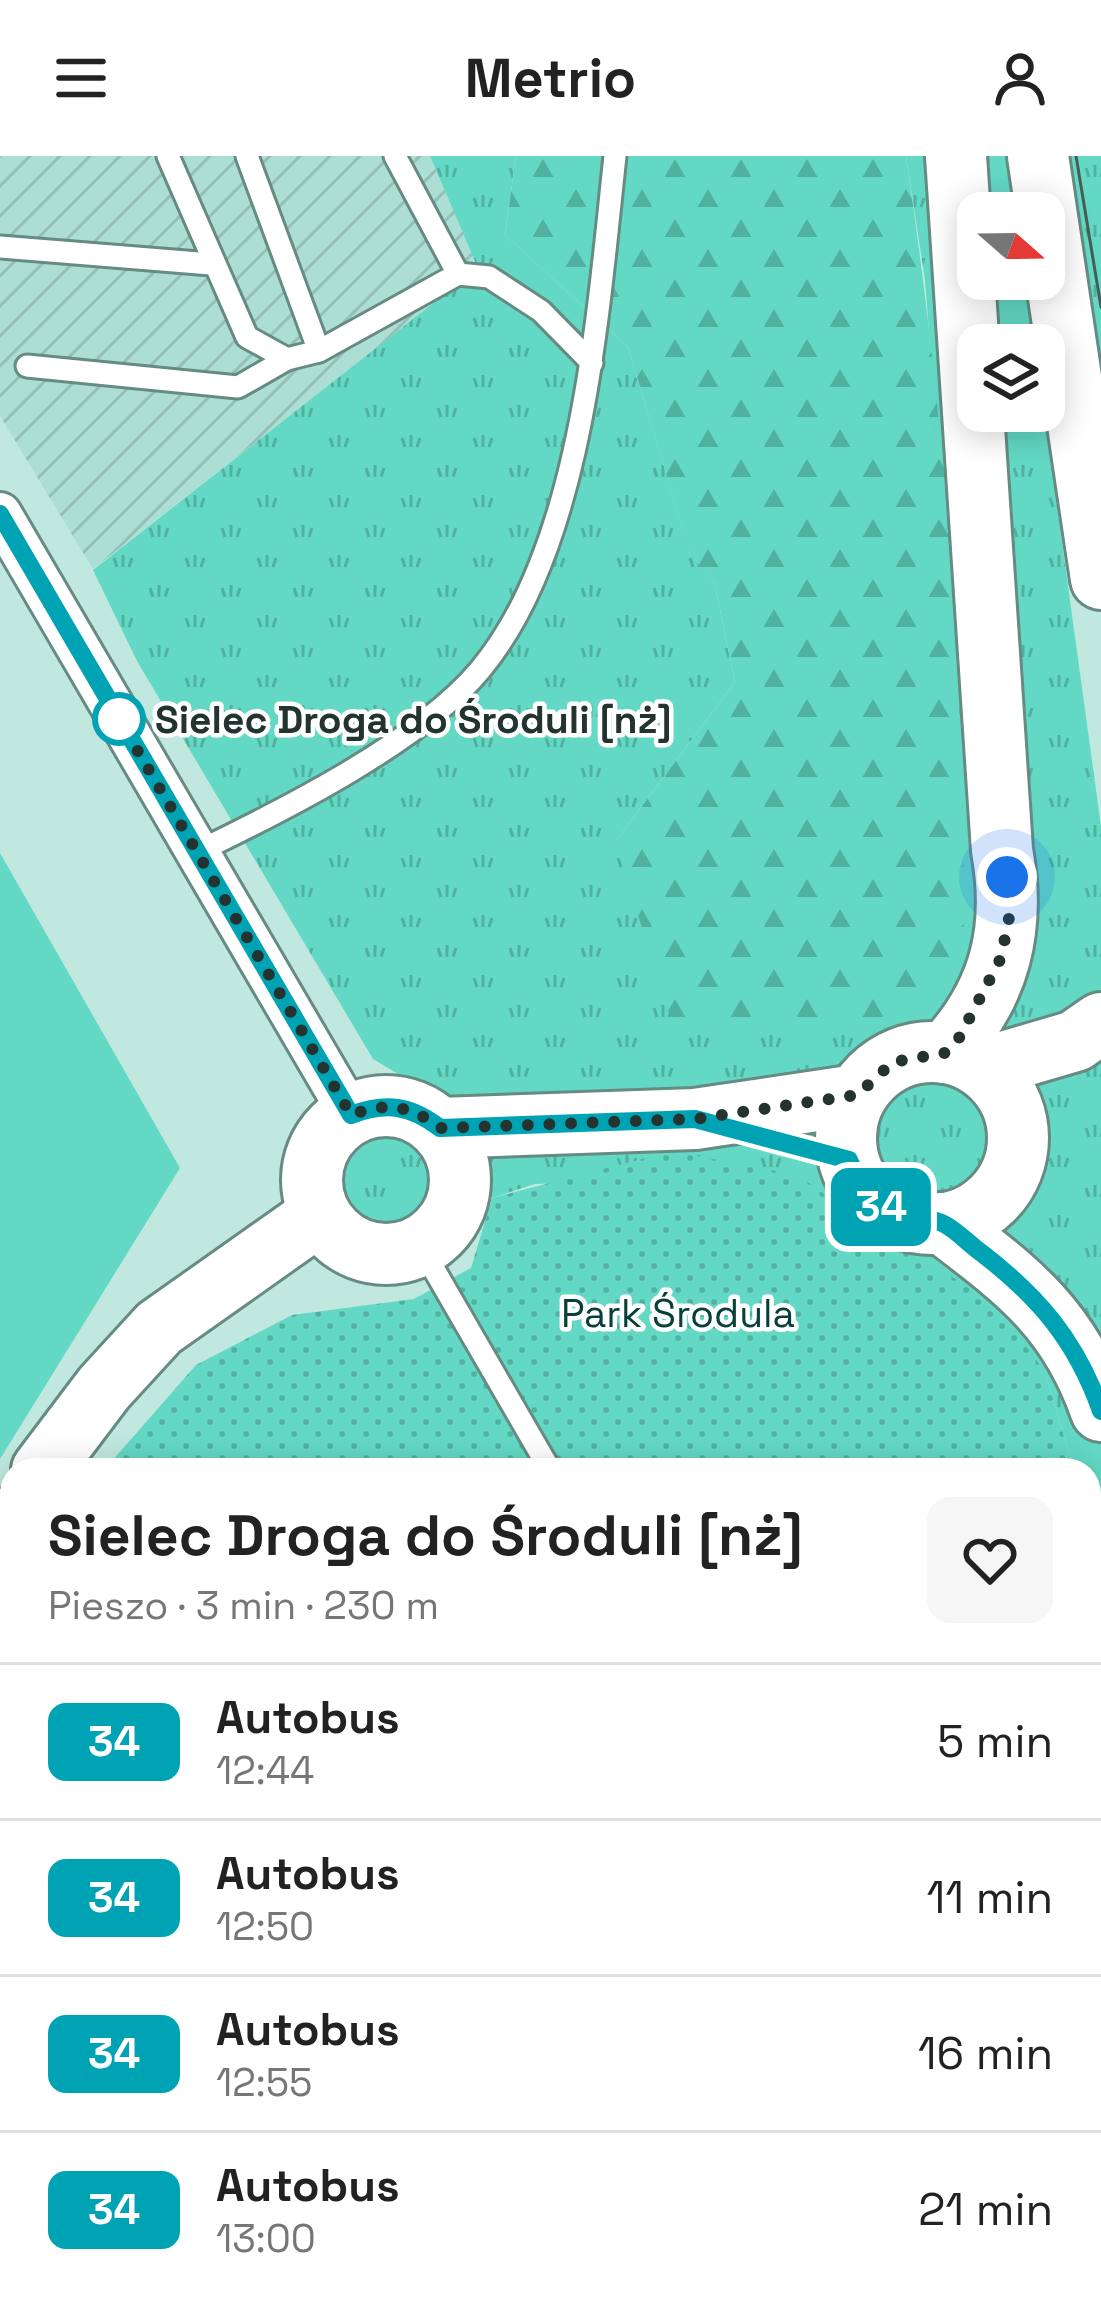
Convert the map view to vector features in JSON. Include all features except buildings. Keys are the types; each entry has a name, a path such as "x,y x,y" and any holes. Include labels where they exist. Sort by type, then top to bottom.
{"street":[{"path":"956,156 1002,850 1012,903 1001,958 959,1038 964,1060 1015,1108 1018,1136"},
{"path":"1038,156 1101,579"},
{"path":"0,514 351,1115"},
{"path":"1088,1032 964,1060 893,1062 857,1095 843,1138 862,1191 883,1209 942,1223 1048,1310 1085,1365 1101,1411"},
{"path":"942,1223 983,1208 1000,1191 1013,1168 1018,1136 1032,1099 1088,1032"},
{"path":"440,1128 458,1163 460,1184 443,1230 421,1246 394,1254 367,1252 338,1236 319,1215 312,1189 327,1132 351,1115 376,1106 403,1107 440,1128 695,1119 857,1095"},
{"path":"460,1184 610,1119"},
{"path":"695,1119 849,1160"},
{"path":"51,1458 104,1388 159,1328 319,1215"}],"lane":[{"path":"168,156 211,264 247,337 287,359"},
{"path":"248,156 320,351"},
{"path":"395,156 458,274"},
{"path":"197,852 433,716 481,669 519,609 545,551 592,363 615,156"},
{"path":"0,247 211,264"},
{"path":"27,366 238,387 287,359 320,351 458,274 488,277 541,310 592,363"},
{"path":"421,1246 543,1458"}],"shaded area":[{"path":"0,156 430,156 479,268 93,569 0,416"}],"green space":[{"path":"430,156 516,156 505,235 628,347 691,556 714,581 735,682 615,842 944,523 925,280 906,156 1009,156 1013,192 957,192 957,300 1029,300 1032,324 957,324 957,432 1047,432 1101,826 1101,1458 1070,1458 1045,1372 800,1176 535,1184 492,1198 463,1113 373,1059 137,661 93,570 478,268"},
{"path":"516,156 906,156 943,464 958,674 964,882 963,984 899,1019 671,1020 615,842 735,682 714,581 691,557 628,347 505,235"},
{"path":"1059,156 1101,156 1101,430 1065,192"},
{"path":"0,853 180,1168 0,1458"},
{"path":"386,1133 403,1136 418,1146 428,1161 428,1195 418,1210 403,1220 386,1223 369,1220 354,1210 344,1195 341,1178 344,1161 354,1146 369,1136"},
{"name":"Park Środula","path":"673,1151 800,1176 880,1236 991,1299 1045,1372 1070,1458 115,1458 196,1365 292,1315 414,1299 471,1268 492,1198"}],"tram line":[{"path":"1076,156 1101,307"}],"bus line":[{"name":"34","path":"0,514 351,1115 376,1106 403,1107 423,1114 440,1128 695,1119 824,1150 849,1160 862,1191 883,1209 942,1223 1033,1294 1085,1365 1101,1411"}],"place":[{"name":"Sielec Droga do Środuli [nż]","path":"119,719"}],"route":[{"path":"119,719 112,707 351,1115 376,1106 403,1107 423,1114 440,1128 695,1119 782,1102 857,1095 893,1062 918,1054 945,1053 959,1038 1001,958 1012,903 1007,877"}]}
